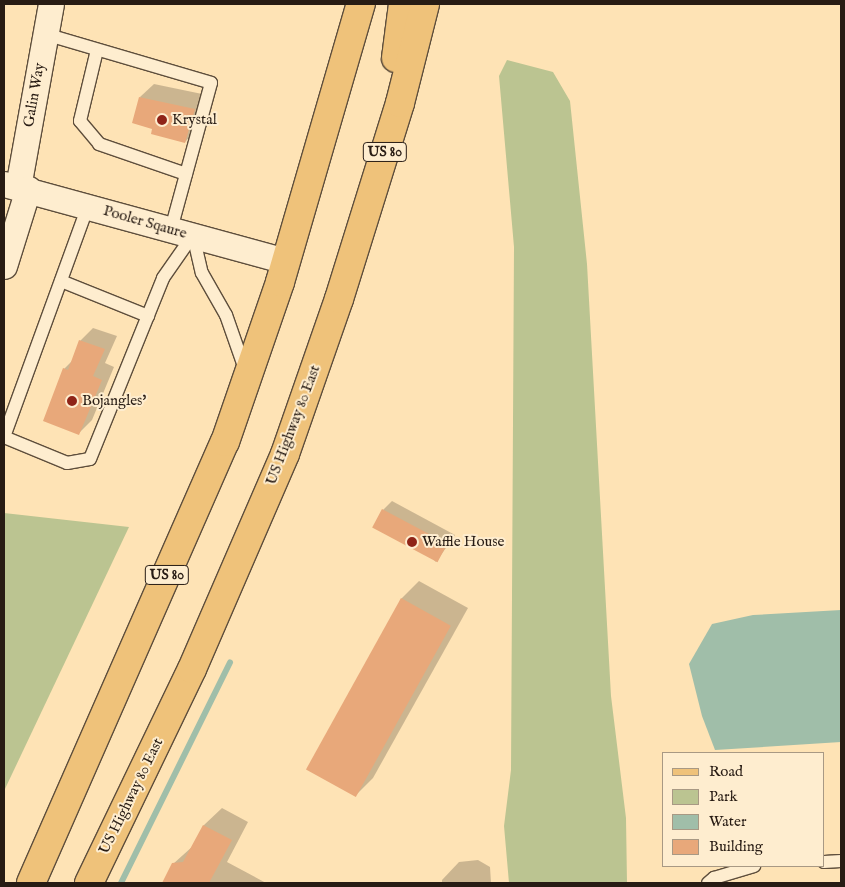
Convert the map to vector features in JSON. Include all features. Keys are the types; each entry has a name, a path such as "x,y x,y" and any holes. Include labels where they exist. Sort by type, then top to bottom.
{"main road":[{"name":"US 80","path":"31,883 225,442 286,261 360,4"},
{"path":"386,149 403,4"},
{"name":"US Highway 80 East","path":"89,883 192,669 285,454 386,149 425,4"}],"street":[{"name":"Galin Way","path":"4,266 16,187 50,4"},
{"name":"Pooler Sqaure","path":"16,187 286,261"}],"lane":[{"path":"45,34 211,83 186,174 182,232 90,458 67,463 4,437 88,206"},
{"path":"97,50 80,121 99,144 186,174"},
{"path":"182,232 202,273 226,315 248,377"},
{"path":"61,281 148,316"},
{"path":"825,862 841,861"},
{"path":"713,881 751,867"}],"green space":[{"path":"507,60 553,72 570,101 587,264 611,696 626,818 627,883 509,883 504,826 511,770 514,247 499,76"},
{"path":"4,513 129,527 4,791"}],"water":[{"path":"841,610 841,742 715,750 702,716 689,664 712,624 753,615"}],"building":[{"name":"Krystal","path":"139,97 195,109 185,143 151,134 152,129 132,123"},
{"name":"Bojangles'","path":"79,340 105,349 93,376 102,380 79,435 43,421 63,368 68,370"},
{"path":"382,509 447,544 437,562 372,528"},
{"path":"401,598 451,626 356,797 306,769"},
{"path":"203,825 232,840 209,883 162,883 172,863 183,862"}],"waterway":[{"path":"121,883 230,662"}],"place":[{"name":"Krystal","path":"162,120"},
{"name":"Bojangles'","path":"72,401"},
{"name":"Waffle House","path":"412,542"}]}
